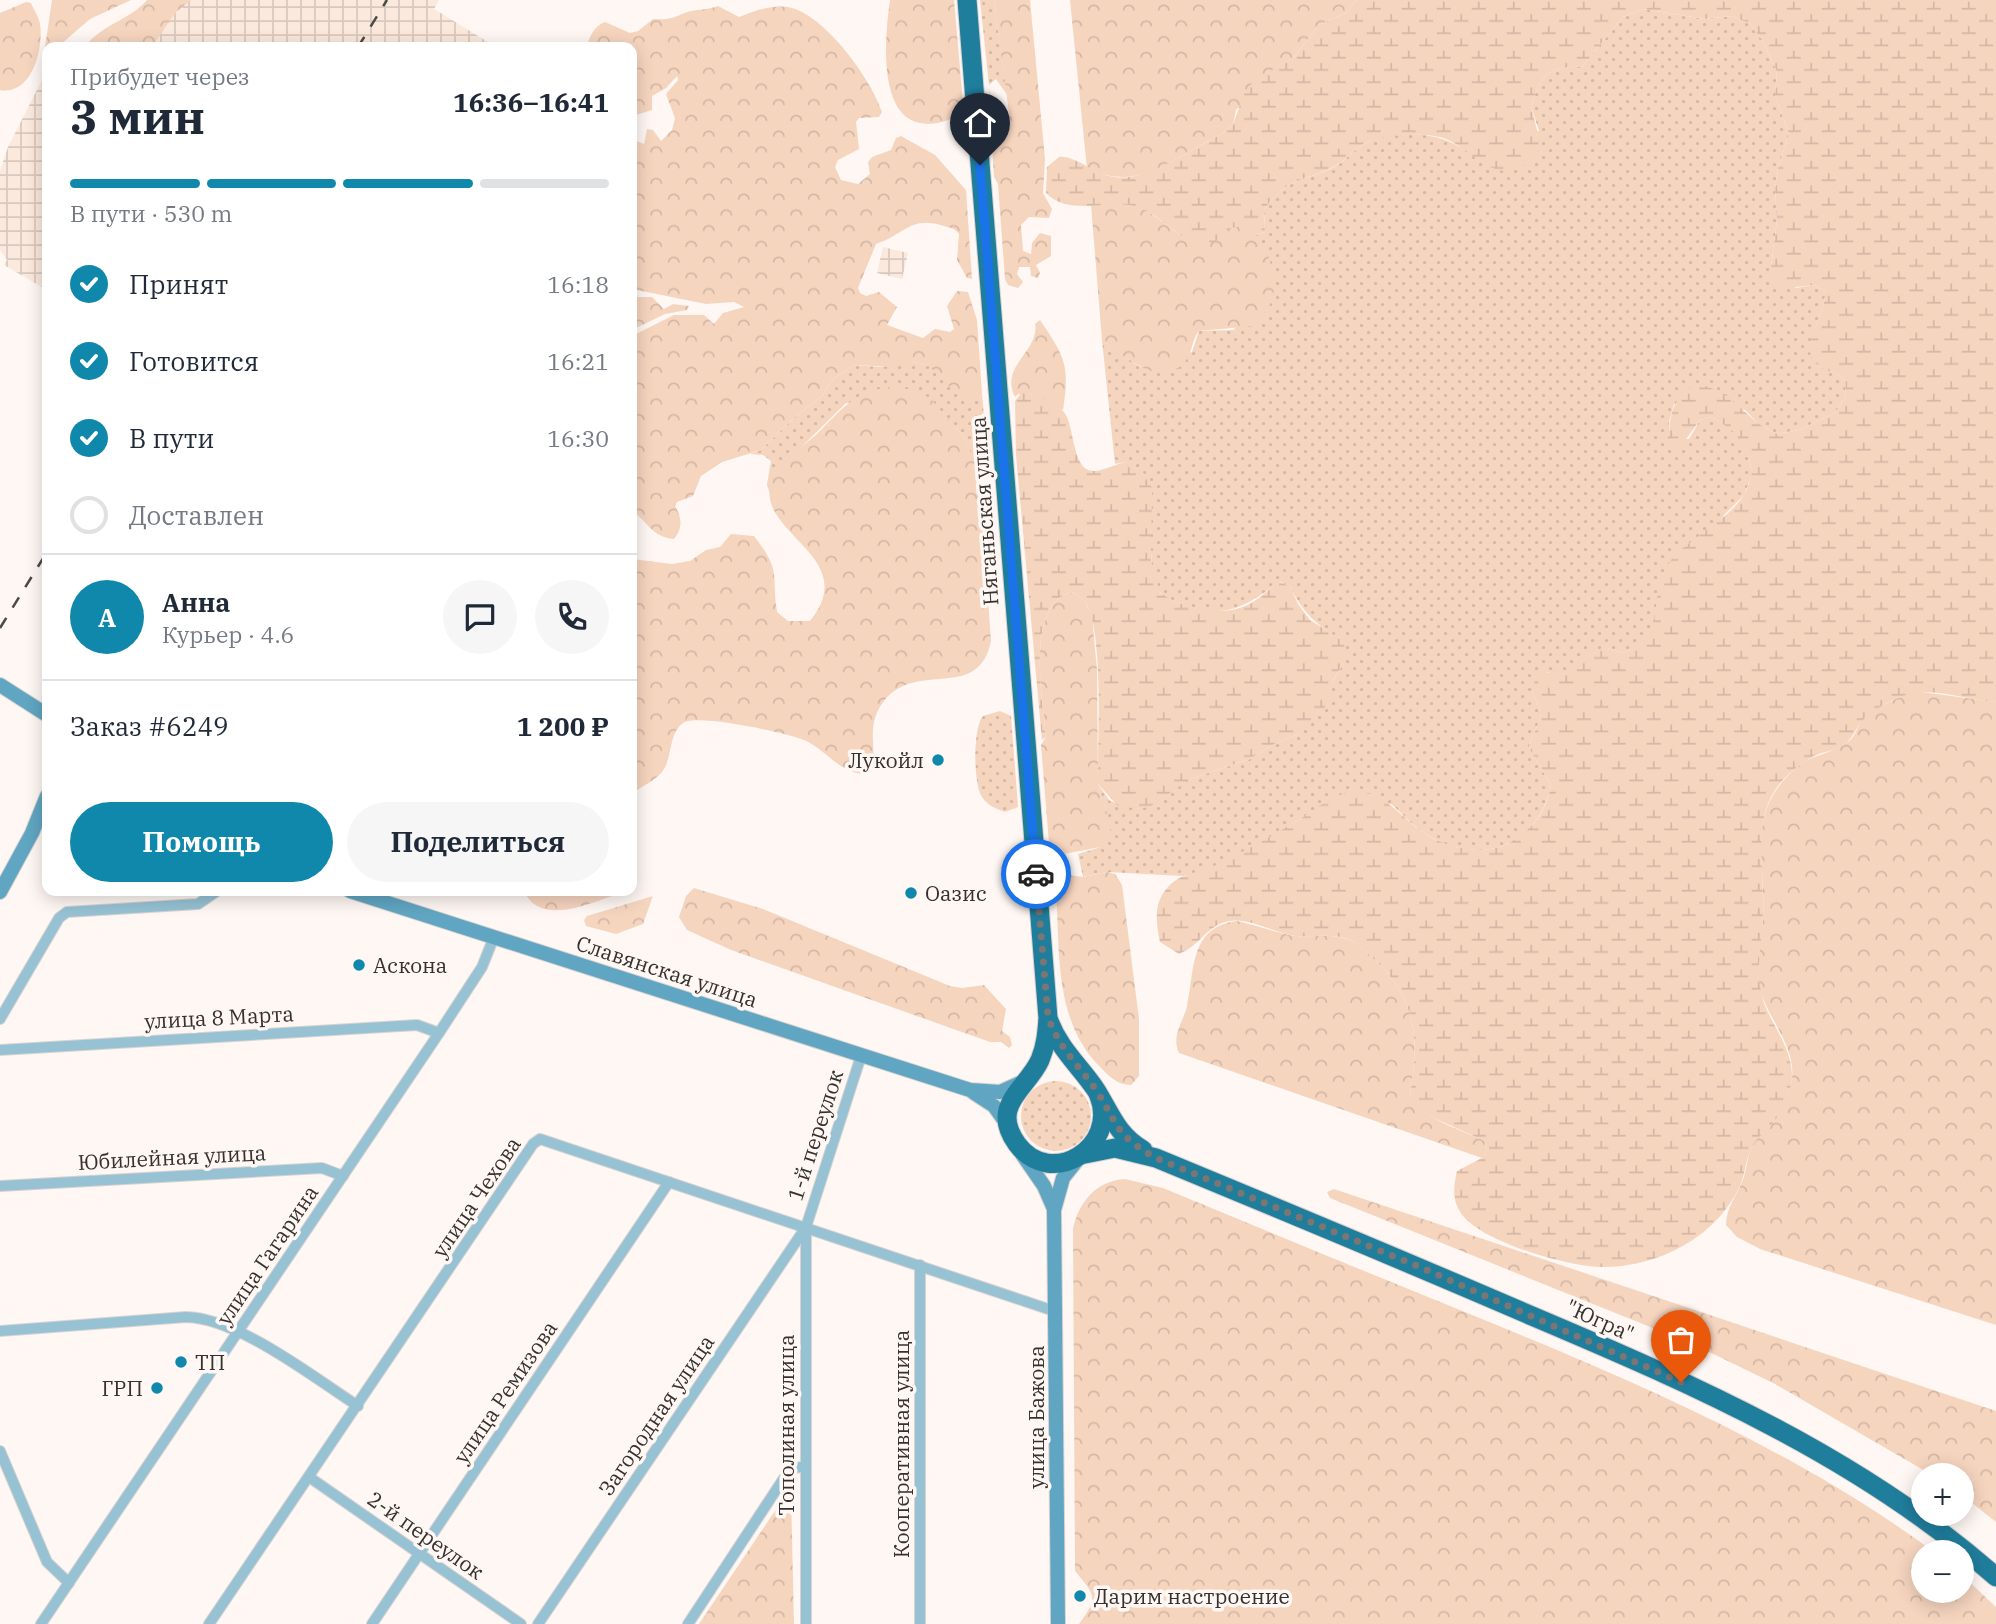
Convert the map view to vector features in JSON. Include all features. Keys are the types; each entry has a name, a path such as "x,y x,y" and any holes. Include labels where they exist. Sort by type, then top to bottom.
{"highway":[{"name":"Няганьская улица","path":"967,0 1048,1017"},
{"path":"1048,1017 1063,1050 1099,1096 1120,1132 1156,1158"},
{"path":"1048,1017 1042,1056 1010,1103 1012,1134 1027,1154 1043,1162 1062,1163 1115,1148 1156,1158"},
{"path":"1025,1080 1040,1071 1056,1069 1072,1071 1086,1079"},
{"path":"1081,1156 1095,1143 1102,1128 1103,1112 1099,1096"},
{"name":"\"Югра\"","path":"1156,1158 1592,1341 1749,1415 1874,1486 1952,1539 1996,1577"}],"street":[{"path":"0,685 42,712"},
{"path":"0,892 42,806"},
{"path":"0,1019 59,918 67,912 198,904 210,896"},
{"name":"Славянская улица","path":"366,896 970,1090"},
{"name":"улица Гагарина","path":"41,1624 439,1033 482,967 494,937"},
{"name":"улица 8 Марта","path":"0,1050 417,1025 439,1033"},
{"name":"1-й переулок","path":"806,1227 861,1056"},
{"path":"970,1090 1000,1092 1025,1080"},
{"path":"970,1090 989,1101 1044,1186 1054,1210"},
{"name":"улица Чехова","path":"209,1624 533,1144 540,1139 1057,1312"},
{"path":"1054,1210 1063,1178 1081,1156"},
{"name":"Юбилейная улица","path":"0,1186 322,1168 343,1176"},
{"name":"улица Ремизова","path":"372,1624 669,1182"},
{"name":"улица Бажова","path":"1054,1210 1058,1624"},
{"name":"Тополиная улица","path":"806,1227 806,1624"},
{"name":"Загородная улица","path":"538,1624 806,1227"},
{"name":"Кооперативная улица","path":"920,1265 920,1624"},
{"path":"0,1331 196,1317 239,1331 358,1406"},
{"path":"0,1451 47,1562 69,1583"},
{"path":"688,1624 786,1475 792,1469 805,1466"},
{"name":"2-й переулок","path":"309,1477 521,1624"}],"shaded area":[{"path":"185,0 439,0 434,9 488,42 147,42"},
{"path":"42,80 42,287 4,265 7,260 0,250 0,171 8,147"},
{"path":"883,247 908,253 902,279 877,273"}],"green space":[{"path":"52,0 131,0 90,19 63,42 46,42"},
{"path":"147,0 191,0 175,13 155,42 89,42 99,33"},
{"path":"890,0 954,0 963,103 956,117 930,124 911,120 898,108 890,90 887,68"},
{"path":"980,0 994,0 1007,95 996,79 989,85"},
{"path":"994,0 1030,0 1045,159 1043,193 1052,209 1049,218 1029,217 1021,225 1023,251 1031,254 1032,243 1040,233 1051,236 1051,256 1036,265 1040,273 1038,278 1031,276 1030,267 1019,267 1017,274 1023,282 1018,288 1008,285 1005,279 998,184 994,177 989,90 998,125 1010,129 1010,121"},
{"path":"1070,0 1356,0 1346,13 1319,25 1295,56 1276,68 1236,110 1233,125 1222,134 1157,169 1142,175 1125,177 1087,169"},
{"path":"1356,0 1996,0 1996,702 1929,692 1900,697 1866,717 1844,745 1814,756 1776,788 1767,806 1761,846 1763,914 1759,981 1764,1003 1789,1056 1792,1076 1790,1089 1777,1117 1754,1143 1739,1188 1715,1222 1681,1247 1642,1262 1600,1267 1548,1258 1507,1244 1474,1226 1463,1216 1454,1195 1457,1171 1482,1158 1487,1151 1485,1141 1436,1119 1417,1107 1410,1095 1414,1040 1408,1008 1391,977 1356,944 1334,936 1290,935 1239,921 1216,926 1179,954 1160,942 1158,906 1163,893 1173,882 1210,868 1300,819 1328,800 1346,793 1358,792 1379,798 1424,833 1457,847 1481,850 1493,848 1522,835 1539,817 1551,785 1529,748 1540,721 1532,691 1536,676 1568,669 1586,651 1607,648 1624,653 1638,644 1653,624 1658,589 1669,563 1679,551 1734,507 1744,494 1750,479 1750,463 1745,447 1731,430 1711,417 1700,420 1679,449 1669,439 1670,421 1678,399 1698,383 1723,393 1759,424 1777,434 1799,430 1835,413 1846,396 1845,380 1816,364 1811,357 1811,339 1822,310 1825,291 1813,285 1781,289 1773,279 1771,267 1777,220 1775,189 1778,168 1789,134 1775,95 1777,72 1763,41 1750,24 1732,16 1705,19 1643,9 1623,17 1582,67 1561,68 1548,74 1543,80 1531,106 1541,146 1527,163 1513,170 1491,167 1454,143 1438,137 1394,136 1374,140 1336,165 1295,182 1281,191 1264,209 1265,232 1256,235 1246,229 1232,228 1219,239 1205,243 1186,238 1152,214 1134,206 1076,206 1055,200 1046,193 1047,167 1059,157 1072,159 1099,173 1127,177 1155,170 1222,134 1233,125 1244,93 1254,81 1295,56 1319,25 1346,13"},
{"path":"26,2 31,3 40,24 38,57 28,78 20,86 11,90 0,90 0,13"},
{"path":"718,6 739,17 772,7 792,8 819,24 846,51 868,83 882,112 879,117 859,118 856,122 859,149 838,160 835,167 841,180 858,184 870,174 868,162 872,157 891,150 896,138 901,136 935,155 966,190 972,279 967,278 957,260 959,234 956,230 924,223 908,227 876,244 858,288 860,293 866,296 879,292 897,307 887,325 923,338 935,329 950,332 954,329 947,306 957,291 968,292 977,320 982,394 979,398 970,398 953,390 929,366 916,362 891,367 854,365 833,379 822,396 796,416 761,450 722,462 701,476 693,496 677,502 675,506 680,523 674,539 655,532 637,515 637,334 674,315 704,315 714,324 723,313 744,307 734,302 706,304 637,290 637,141 644,144 647,129 653,130 661,141 672,130 675,118 666,94 678,80 677,76 666,88 652,96 652,110 637,115 637,42 588,42 598,26 605,22 630,33 638,31 653,19 668,19"},
{"path":"1643,9 1705,19 1732,16 1750,24 1763,41 1777,72 1775,95 1789,134 1778,168 1775,189 1777,220 1771,267 1796,288 1813,285 1825,291 1812,339 1812,357 1816,364 1845,380 1846,396 1835,413 1799,430 1777,434 1759,424 1745,410 1674,404 1669,422 1669,439 1689,439 1700,420 1711,417 1734,430 1747,447 1752,475 1744,495 1724,515 1642,644 1624,653 1607,648 1564,673 1547,672 1532,691 1540,721 1529,748 1551,785 1544,807 1533,824 1519,837 1502,846 1484,850 1464,849 1444,844 1424,833 1391,804 1313,811 1256,846 1206,871 1183,876 1107,872 1083,877 1078,854 1101,847 1108,817 1098,784 1110,801 1140,809 1190,779 1250,759 1274,744 1299,734 1344,663 1342,640 1311,618 1290,586 1280,582 1245,604 1222,611 1196,609 1169,599 1159,591 1153,577 1147,524 1126,462 1115,464 1102,340 1140,367 1192,352 1199,331 1234,330 1269,259 1256,235 1265,232 1264,209 1281,191 1295,182 1337,165 1366,143 1389,136 1427,135 1460,147 1539,131 1531,106 1538,87 1548,74 1561,68 1582,67 1623,17"},
{"path":"1121,204 1139,207 1179,233 1201,242 1208,241 1230,228 1242,227 1250,230 1258,237 1269,257 1274,280 1270,304 1253,326 1199,331 1188,358 1176,370 1165,373 1143,368 1102,340 1091,205"},
{"path":"637,297 652,297 664,309 673,304 689,306 687,310 665,314 637,328"},
{"path":"1040,320 1064,362 1066,382 1063,410 1031,394 1018,394 1015,397 1011,386 1012,376 1032,342 1035,324"},
{"path":"916,362 929,366 979,398 982,394 988,461 980,477 964,437 947,418 846,403 775,473 772,502 767,484 771,461 763,455 750,454 761,450 796,416 822,396 833,379 854,365 880,367"},
{"path":"883,388 913,390 930,398 964,437 979,472 991,641 984,660 973,671 960,676 913,683 898,689 884,701 874,721 873,765 870,773 861,774 843,768 812,744 794,737 742,725 691,721 683,723 675,733 662,772 637,791 637,560 672,564 690,561 706,550 720,547 731,534 754,536 772,565 777,612 788,621 810,621 823,597 823,577 814,559 774,510 769,493 776,472 786,460 854,399"},
{"path":"1022,392 1043,398 1062,410 1070,425 1077,455 1086,469 1097,471 1126,462 1145,474 1152,488 1151,561 1160,593 1193,608 1230,610 1253,602 1279,582 1290,586 1298,604 1310,620 1342,640 1345,648 1344,663 1333,680 1325,707 1299,734 1274,744 1250,759 1190,779 1151,806 1140,809 1118,806 1098,784 1099,690 1095,638 1085,602 1073,592 1058,600 1048,614 1042,633 1040,677 1046,737 1042,740 1016,455 1015,401"},
{"path":"1073,592 1084,600 1092,616 1097,670 1098,784 1111,826 1109,838 1101,847 1058,855 1049,843 1041,745 1046,737 1040,654 1042,633 1048,614 1058,600"},
{"path":"1914,691 1996,702 1996,1325 1760,1249 1737,1237 1726,1225 1752,1146 1783,1105 1792,1078 1789,1052 1765,1003 1758,978 1763,915 1761,836 1764,818 1780,784 1797,767 1843,745 1851,739 1868,714"},
{"path":"1000,711 1011,716 1018,807 1005,812 982,797 976,769 977,731 980,722 983,716"},
{"path":"1107,872 1115,874 1122,885 1139,1019 1139,1076 1131,1085 1117,1082 1084,1048 1067,1006 1059,961 1056,891 1058,883 1069,875 1083,877"},
{"path":"694,888 763,909 950,986 962,988 984,985 1006,1009 1002,1031 1010,1037 1012,1045 1009,1048 1001,1042 990,1042 731,950 687,930 679,917 686,896"},
{"path":"527,896 612,896 571,909 543,909 532,903"},
{"path":"653,896 643,924 616,934 586,926 584,920 587,916"},
{"path":"1237,921 1289,935 1340,937 1355,943 1370,955 1391,977 1408,1008 1414,1040 1410,1095 1416,1104 1433,1117 1485,1141 1487,1151 1482,1158 1179,1053 1176,1040 1187,1006 1197,952 1210,932 1221,925"},
{"path":"1056,1081 1081,1091 1091,1116 1081,1141 1056,1151 1031,1141 1021,1116 1031,1091"},
{"path":"1125,1179 1163,1188 1599,1368 1715,1422 1828,1482 1917,1540 1911,1540 1911,1603 1974,1603 1974,1586 1996,1607 1996,1624 1079,1624 1092,1602 1092,1597 1075,1571 1073,1228 1080,1209 1091,1194 1115,1181"},
{"path":"1334,1189 1996,1411 1996,1522 1974,1505 1974,1463 1911,1463 1775,1384 1695,1345 1330,1198 1327,1192"},
{"path":"791,1494 794,1624 699,1624 785,1496"}],"railway":[{"path":"361,42 387,0"},
{"path":"0,628 42,560"}],"way so far":[{"path":"1036,874 1048,1017 1053,1031 1068,1058 1096,1091 1113,1124 1135,1146 1156,1158 1422,1268 1681,1382"}],"place":[{"name":"Лукойл","path":"938,760"},
{"name":"Оазис","path":"911,893"},
{"name":"Аскона","path":"359,965"},
{"name":"ТП","path":"181,1362"},
{"name":"ГРП","path":"157,1388"},
{"name":"Дарим настроение","path":"1080,1596"}],"route":[{"path":"980,165 1036,874"}]}
